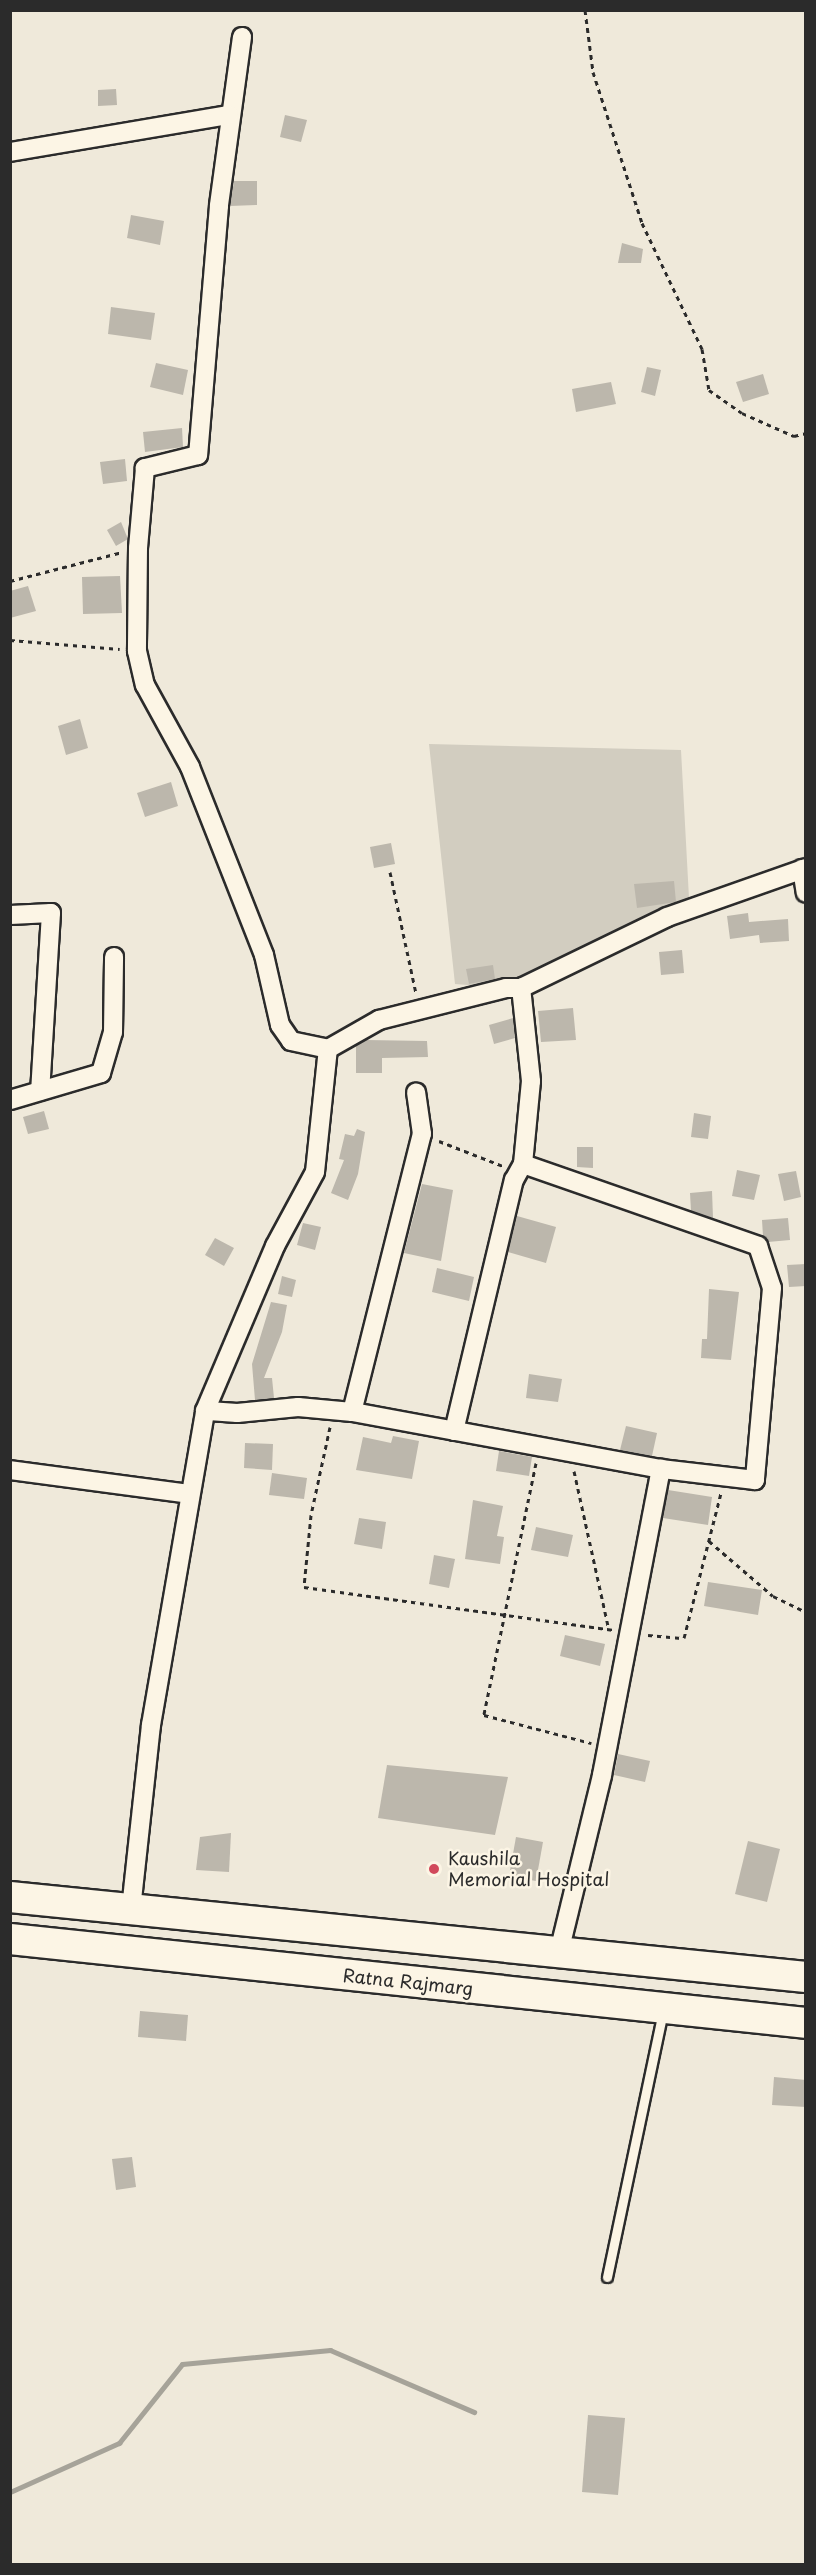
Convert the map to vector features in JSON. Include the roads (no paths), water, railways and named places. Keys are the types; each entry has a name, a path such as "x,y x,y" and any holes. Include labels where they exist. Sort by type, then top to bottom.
{"highway":[{"path":"10,1897 806,1977"},
{"name":"Ratna Rajmarg","path":"10,1939 664,2010 806,2023"}],"street":[{"path":"242,37 229,115 198,455 145,468 138,548 137,651 145,685 190,767 264,955 280,1025 291,1041 328,1049 380,1020 416,1013 506,988 521,988 667,917 804,868 806,893"},
{"path":"10,152 229,115"},
{"path":"10,915 51,913 40,1091"},
{"path":"10,1100 101,1073 113,1032 114,957"},
{"path":"454,1431 521,1168 531,1081 521,988"},
{"path":"131,1909 151,1725 205,1411 275,1246 315,1172 328,1049"},
{"path":"343,1411 422,1134 416,1092"},
{"path":"205,1411 237,1413 298,1407 343,1411 661,1469 755,1479 772,1288 758,1246 521,1168"},
{"path":"559,1952 607,1748 661,1469"},
{"path":"10,1470 189,1494"}],"lane":[{"path":"607,2277 664,2010"}],"waterway":[{"path":"10,2492 119,2443 182,2364 330,2350 474,2412"}],"place":[{"name":"Kaushila Memorial Hospital","path":"434,1869"}]}
